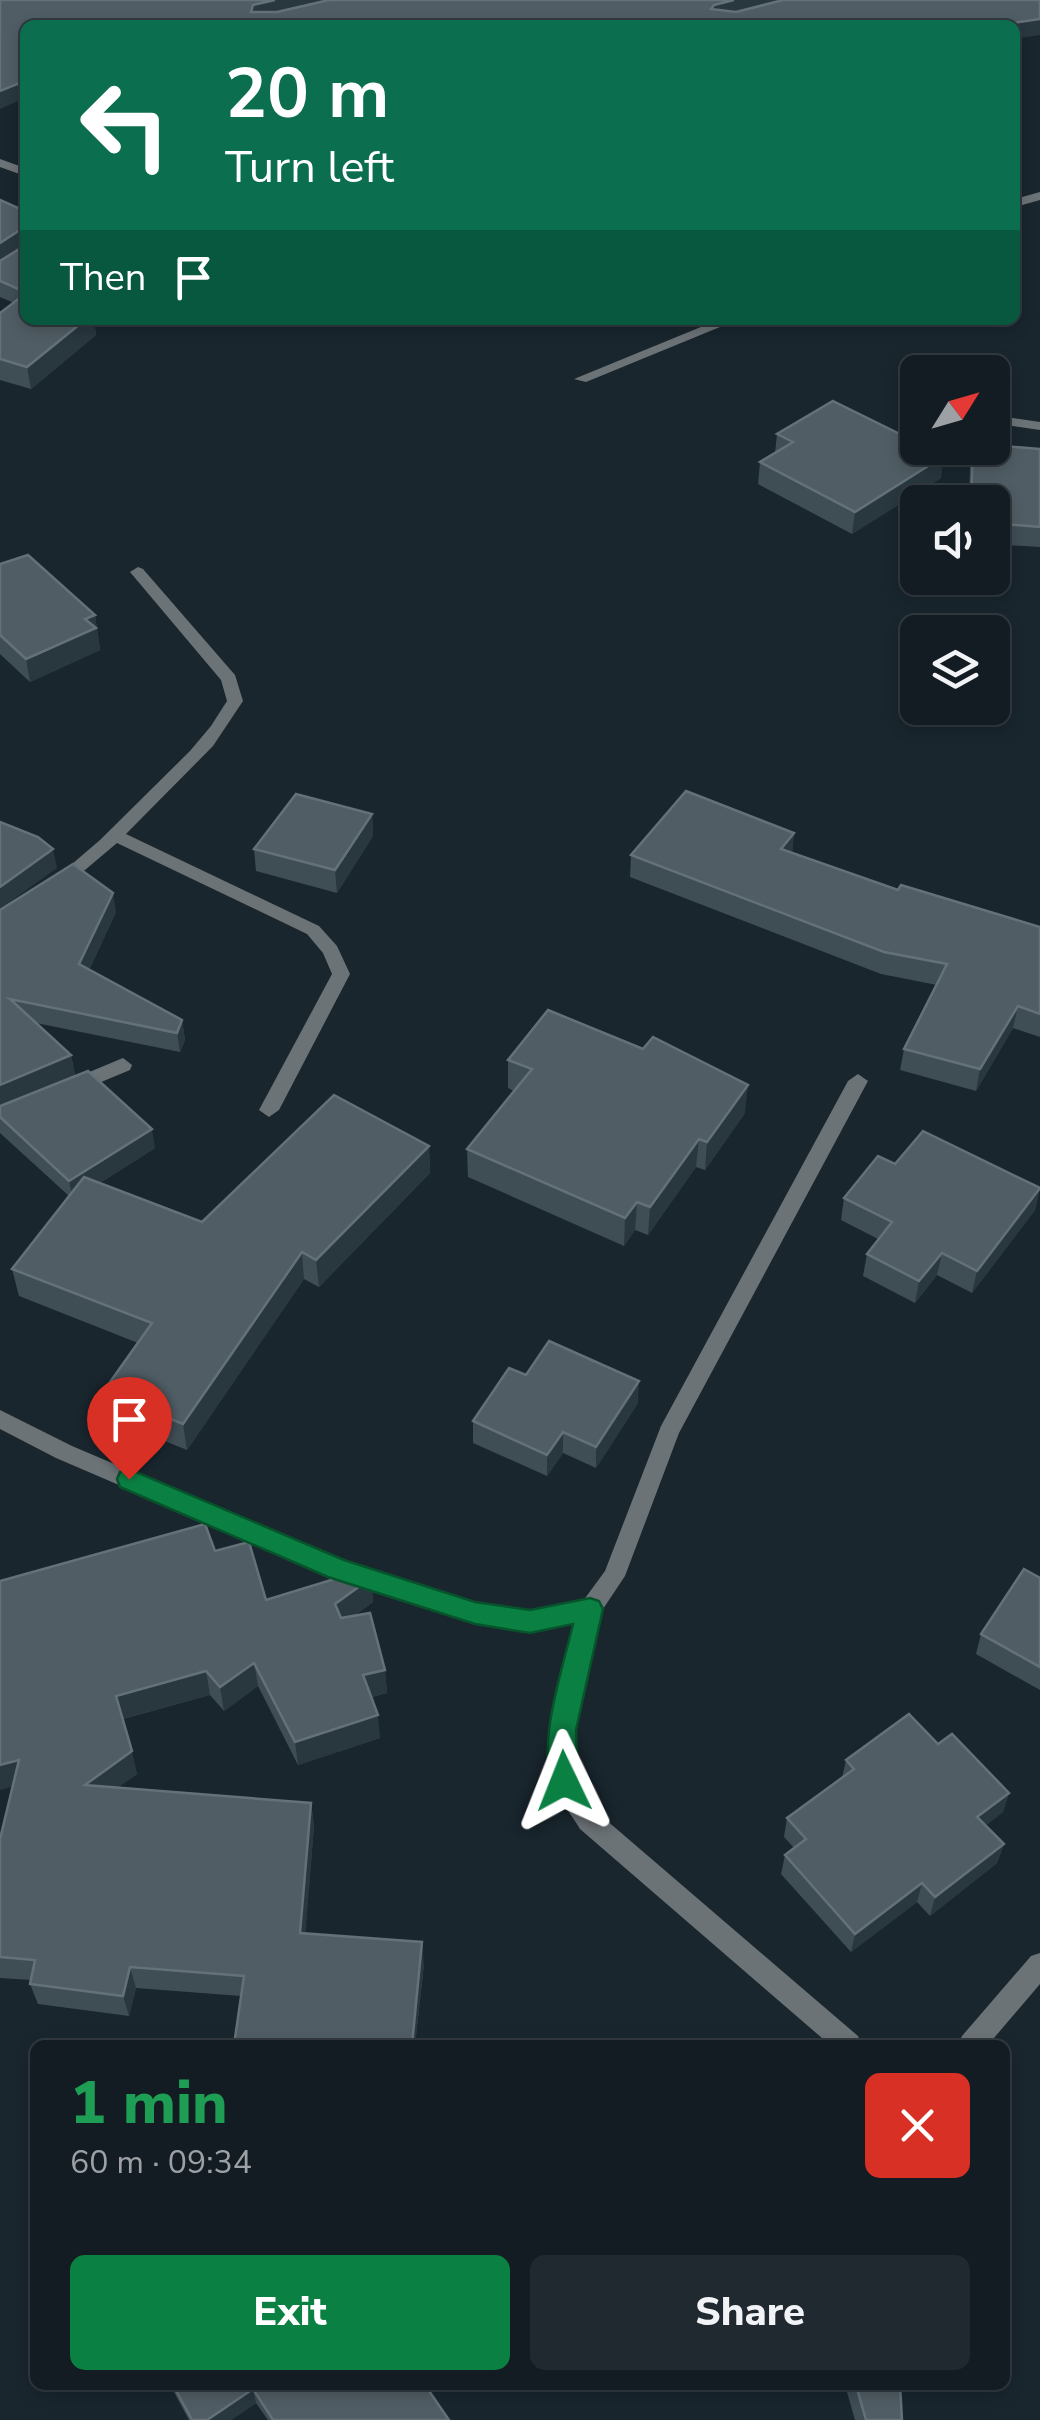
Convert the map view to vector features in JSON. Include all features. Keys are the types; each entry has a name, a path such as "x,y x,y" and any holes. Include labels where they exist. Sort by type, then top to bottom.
{"street":[{"path":"581,379 717,325"},
{"path":"1010,422 1040,426"},
{"path":"51,888 116,836 199,752 226,720 235,701 229,679 138,572"},
{"path":"116,836 314,930 331,950 341,974 269,1110"},
{"path":"53,1096 123,1064"},
{"path":"843,2040 588,1821 564,1781 562,1730 590,1609 614,1576 669,1432 858,1081"},
{"path":"0,1419 64,1452 338,1569 406,1591 475,1613 530,1622 590,1609"},
{"path":"975,2040 1040,1966"}],"building":[{"path":"0,0 275,0 253,5 251,12 277,12 329,0 734,0 711,9 736,12 783,0 1040,0 1040,19 1020,22 20,20 20,83 0,91"},
{"path":"0,200 20,209 20,230 0,243"},
{"path":"20,248 20,290 0,281 0,261"},
{"path":"20,298 20,325 79,325 27,367 0,359 0,313"},
{"path":"833,401 900,434 900,465 930,465 855,512 760,462 793,442 777,434"},
{"path":"1010,446 1040,449 1040,527 1010,524 1010,485 972,485 972,465 1010,465"},
{"path":"28,555 95,615 85,619 96,628 26,659 0,635 0,564"},
{"path":"686,791 794,833 781,849 898,890 901,885 1040,927 1040,1014 1018,1006 980,1069 904,1049 947,964 884,952 631,855"},
{"path":"296,794 372,814 335,870 254,849"},
{"path":"0,822 38,837 53,849 0,887"},
{"path":"73,864 113,893 79,964 182,1020 177,1033 10,999 71,1055 0,1085 0,910"},
{"path":"548,1010 643,1049 653,1037 748,1085 707,1142 699,1139 650,1207 637,1202 625,1218 467,1149 532,1069 508,1060"},
{"path":"88,1071 152,1129 69,1181 0,1117 0,1106"},
{"path":"334,1095 429,1146 316,1260 302,1252 183,1424 103,1392 152,1323 12,1269 84,1177 202,1222"},
{"path":"923,1131 1040,1188 977,1271 942,1253 919,1281 867,1254 892,1222 844,1198 878,1156 895,1164"},
{"path":"549,1341 639,1381 596,1447 563,1432 547,1455 473,1421 509,1368 526,1375"},
{"path":"205,1524 215,1551 249,1542 266,1600 367,1569 371,1578 335,1604 341,1618 370,1613 385,1670 363,1675 378,1715 295,1742 254,1663 220,1687 206,1671 116,1696 132,1751 85,1785 311,1803 300,1933 422,1942 412,2040 235,2040 244,1976 130,1967 123,1996 30,1984 35,1960 0,1957 0,1839 19,1760 0,1765 0,1581"},
{"path":"1024,1569 1040,1578 1040,1667 981,1634"},
{"path":"909,1714 938,1744 952,1734 1009,1793 977,1817 1004,1844 935,1897 922,1883 855,1934 785,1855 806,1839 787,1818 854,1769 846,1760"},
{"path":"176,2390 252,2390 207,2420 192,2420"},
{"path":"254,2390 428,2390 449,2420 273,2420"},
{"path":"857,2390 900,2390 902,2420 866,2420"}],"route":[{"path":"129,1479 338,1569 475,1613 530,1622 590,1609 562,1730 564,1781"}]}
